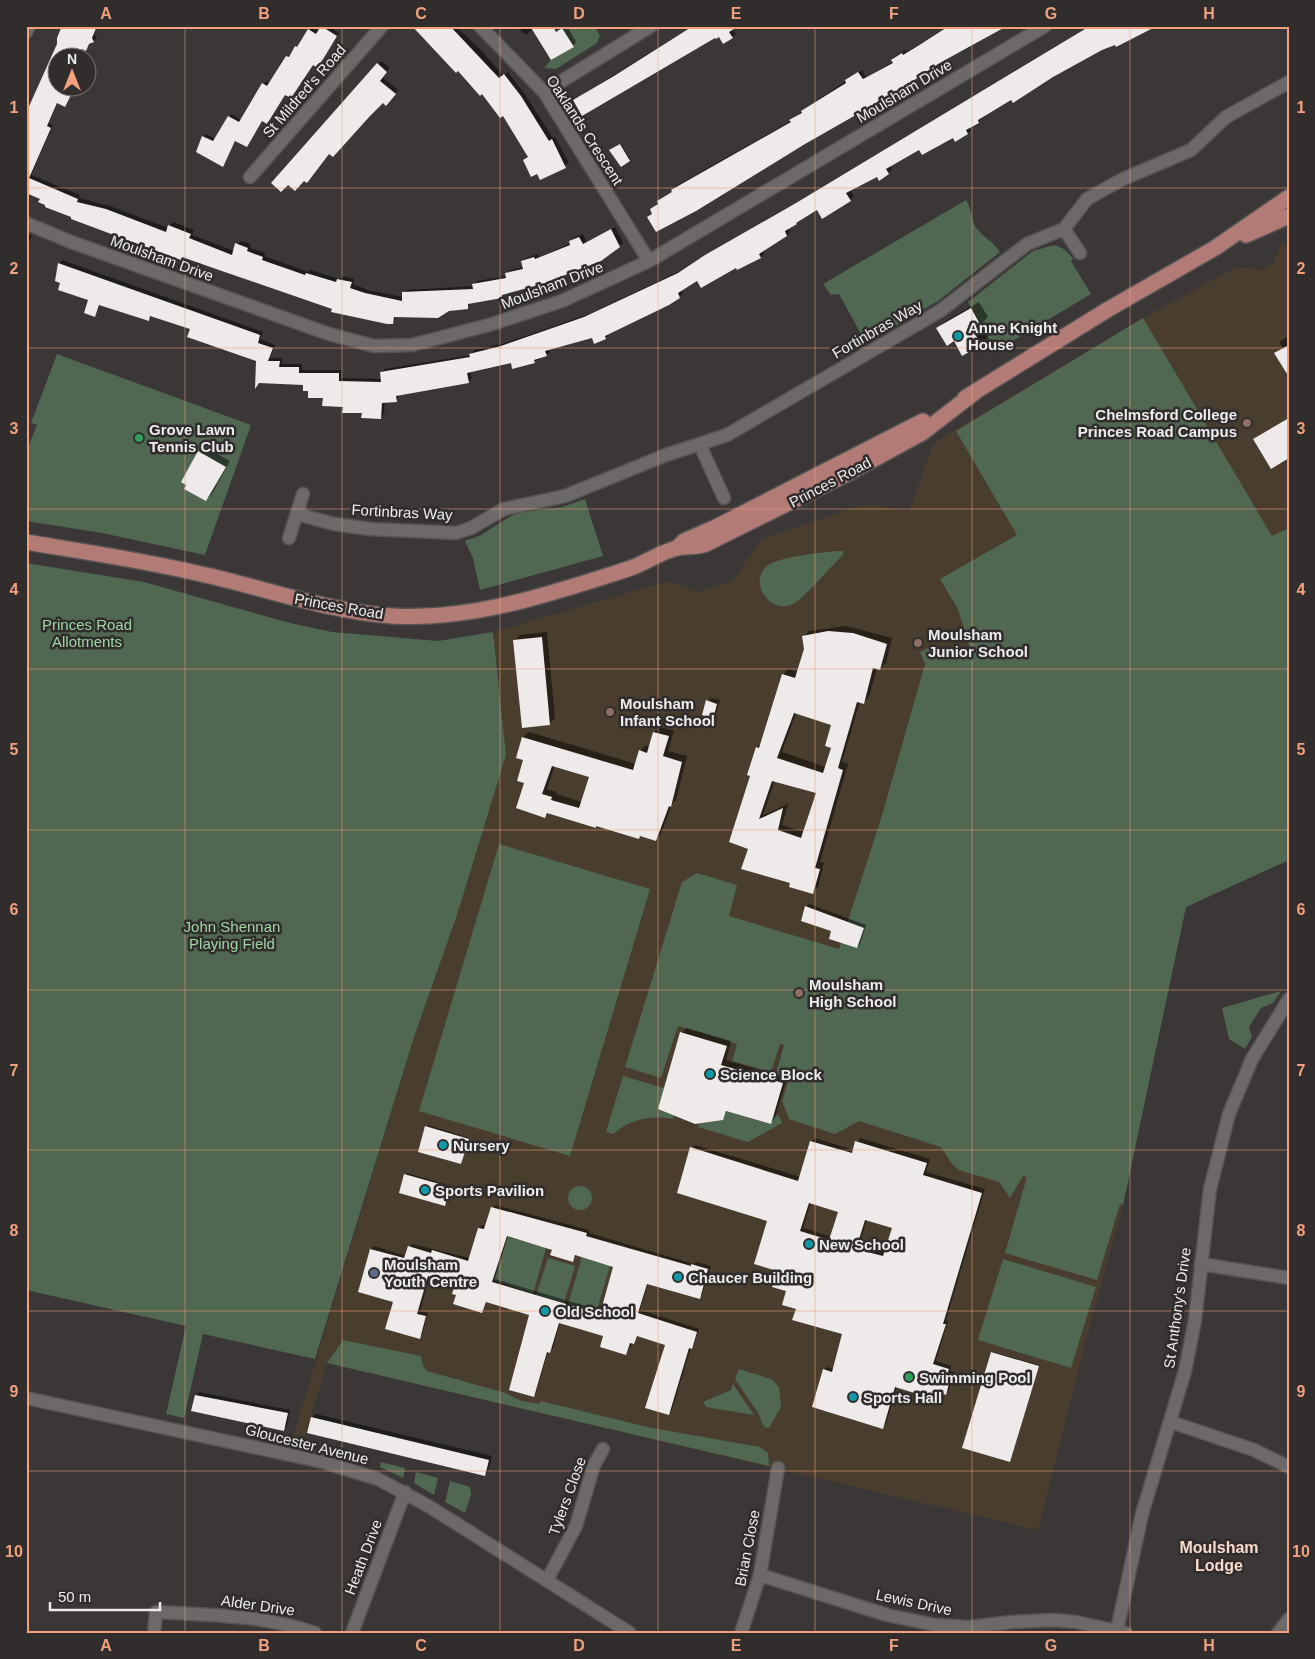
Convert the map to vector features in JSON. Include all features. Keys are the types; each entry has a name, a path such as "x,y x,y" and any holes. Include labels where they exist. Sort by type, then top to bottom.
{"main road":[{"name":"Princes Road","path":"26,542 116,556 202,574 324,607 394,616 473,611 510,603 630,568 677,548 695,548 706,544 845,475 922,433 974,394 1107,310 1215,248 1289,198"},
{"name":"Princes Road","path":"1215,248 1289,216"}],"street":[{"path":"26,32 29,26"},
{"name":"St Mildred's Road","path":"250,177 382,26"},
{"name":"Oaklands Crescent","path":"480,26 544,92 649,261"},
{"path":"544,92 651,26"},
{"name":"Moulsham Drive","path":"26,223 71,242 271,315 374,346 412,345 489,326 586,291 649,261 1045,26"},
{"path":"1080,253 1064,229 1087,199 1123,179 1191,150 1226,117 1289,82"},
{"name":"Fortinbras Way","path":"297,514 334,524 370,529 456,533 471,528 504,509 565,496 666,455 700,445 750,423 940,311 1027,244 1064,229"},
{"path":"700,445 724,498"},
{"path":"289,538 303,494"},
{"name":"St Anthony's Drive","path":"1121,1632 1142,1514 1171,1422 1192,1337 1210,1189 1229,1114 1252,1059 1289,998"},
{"path":"1200,1264 1289,1278"},
{"name":"Gloucester Avenue","path":"26,1398 323,1462 378,1479 405,1492 630,1633"},
{"path":"1171,1422 1254,1450 1289,1467"},
{"name":"Tylers Close","path":"547,1580 576,1526 594,1464 603,1449"},
{"name":"Brian Close","path":"741,1633 760,1574 778,1468"},
{"name":"Heath Drive","path":"352,1633 405,1492"},
{"name":"Lewis Drive","path":"760,1574 887,1615 936,1625 969,1627 1053,1620 1121,1632"},
{"name":"Alder Drive","path":"154,1633 156,1612 251,1618 299,1627 315,1633"},
{"path":"1278,1633 1289,1619"}],"shaded area":[{"name":"Moulsham High School","path":"1289,241 1289,860 1186,907 1123,1205 1087,1336 1038,1530 327,1363 304,1440 293,1437 414,1037 457,915 506,755 493,632 668,581 699,592 733,581 760,540 855,507 872,505 909,511 934,443 1143,318 1237,267 1261,270 1273,263 1281,245"}],"green space":[{"path":"553,26 594,26 600,36 597,43 556,69 544,68 551,60 574,47 562,28 556,32"},
{"path":"966,200 975,226 1000,252 938,301 866,343 839,294 831,295 823,284"},
{"path":"1054,245 1065,250 1073,259 1071,261 1091,294 996,351 968,302 1033,251"},
{"path":"1143,318 1272,536 1289,528 1289,860 1186,907 1123,1205 1120,1204 1097,1280 1005,1253 1027,1177 1023,1176 1010,1198 999,1182 959,1170 952,1164 941,1147 859,1121 835,1134 789,1119 782,1101 789,1078 776,1074 784,1045 780,1044 771,1072 732,1061 737,1044 678,1026 661,1078 625,1067 682,882 697,873 737,885 729,916 839,949 883,812 925,664 920,652 930,647 972,655 958,609 940,579 1017,535 956,431"},
{"name":"Grove Lawn Tennis Club","path":"57,354 251,425 205,555 102,533 26,521 26,452 37,425 31,423"},
{"path":"585,499 603,556 480,590 473,558 465,541 481,535 509,517 522,512 562,507"},
{"path":"843,551 843,555 812,588 793,604 777,605 764,596 760,581 762,573 767,566 781,560 803,555"},
{"name":"John Shennan Playing Field","path":"26,563 144,582 290,623 332,632 438,641 493,632 506,755 457,915 414,1037 315,1359 203,1334 184,1418 166,1414 186,1326 26,1290"},
{"path":"499,844 650,889 570,1156 419,1111"},
{"path":"1281,991 1273,1003 1261,1008 1249,1027 1252,1037 1245,1049 1229,1039 1222,1008"},
{"path":"623,1076 664,1088 674,1115 673,1119 641,1119 613,1134 606,1132"},
{"path":"726,1111 770,1124 773,1115 779,1116 782,1123 748,1142 698,1127 700,1123 722,1120"},
{"path":"580,1186 585,1187 591,1193 591,1203 585,1209 580,1210 575,1209 569,1203 568,1198 569,1193 575,1187"},
{"path":"508,1237 546,1248 533,1294 493,1280"},
{"path":"582,1257 610,1266 596,1313 568,1304"},
{"path":"548,1258 575,1266 564,1303 536,1295"},
{"path":"1003,1259 1096,1287 1071,1368 978,1340"},
{"path":"343,1340 421,1356 423,1366 427,1371 502,1392 522,1401 540,1404 541,1401 647,1427 760,1447 768,1453 769,1466 327,1363"},
{"path":"739,1369 771,1379 779,1387 781,1407 769,1428 764,1427 758,1413 735,1379"},
{"path":"733,1384 754,1415 706,1407 703,1402 731,1390"},
{"path":"381,1462 405,1468 403,1478 380,1467"},
{"path":"416,1472 438,1478 434,1495 414,1483"},
{"path":"450,1481 470,1487 471,1495 465,1513 445,1502"}],"building":[{"path":"62,26 97,26 92,38 94,42 89,44 87,48 55,48"},
{"path":"321,26 337,36 325,56 317,68 313,65 291,98 285,95 267,124 262,121 247,147 235,141 223,167 196,152 202,136 213,141 228,116 239,122 262,83 267,86 286,56 289,57 308,29 316,34"},
{"path":"412,26 450,26 499,78 504,74 521,96 549,141 552,139 566,168 540,180 537,174 531,177 523,160 528,157 503,116 500,118 482,94 480,96 458,71 456,73"},
{"path":"530,26 553,26 556,32 562,28 574,47 551,60"},
{"path":"693,26 739,26 729,32 733,38 723,44 719,37 715,38 582,116 573,100"},
{"path":"949,26 1007,26 938,64 898,91 805,144 696,211 656,232 647,217 652,214 650,209 658,204 657,201 672,192 671,190 791,122 789,120 802,113 801,111 846,83 845,80 858,72 863,79 893,63 891,60 902,53 903,55"},
{"path":"1090,26 1157,26 1116,47 1115,45 1102,50 1053,77 1013,103 1011,100 978,120 979,123 966,130 968,134 955,142 953,138 922,155 919,150 886,169 889,174 879,181 877,177 846,193 851,201 822,219 817,210 796,223 785,231 787,236 759,254 761,258 737,270 736,268 701,288 697,281 678,293 680,298 605,336 606,339 594,344 592,338 545,351 547,356 534,360 535,363 512,369 511,363 467,373 469,383 396,396 397,402 382,403 381,419 361,418 362,413 342,413 343,407 322,406 323,398 308,398 308,391 303,391 303,385 259,383 255,389 256,361 187,337 190,329 150,316 149,321 99,305 95,317 84,313 88,300 58,290 60,283 55,281 58,263 260,335 258,343 273,348 268,361 280,361 279,367 299,367 299,373 339,373 339,381 381,382 380,372 470,357 469,354 501,346 584,317 678,273 705,255 796,203"},
{"path":"377,63 387,72 380,81 396,94 386,106 383,103 370,116 333,157 329,154 307,183 304,181 295,191 288,185 281,192 271,183"},
{"path":"48,64 48,98 70,98 65,107 57,103 47,126 51,128 29,178 78,199 77,202 106,209 166,232 168,225 191,234 189,238 232,255 235,243 248,248 247,251 263,257 262,260 305,275 306,273 336,282 337,279 352,282 350,288 365,293 402,301 402,292 473,289 472,284 506,278 505,273 523,269 521,261 534,257 535,259 570,245 569,241 579,237 583,244 611,229 620,247 601,261 542,284 502,295 502,298 468,304 468,309 449,311 438,318 394,317 393,324 387,324 331,312 332,309 182,257 181,260 71,219 71,217 45,207 45,205 38,202 40,199 26,193 26,113"},
{"path":"620,144 630,161 621,167 609,150"},
{"name":"Anne Knight House","path":"971,308 981,326 973,330 981,345 962,356 954,341 947,346 936,328"},
{"path":"1289,345 1289,377 1274,353"},
{"path":"1289,418 1289,458 1271,469 1253,439"},
{"path":"198,451 226,467 206,501 184,489 186,485 181,482"},
{"path":"828,631 853,633 887,644 880,670 873,668 864,704 857,702 838,768 843,770 815,868 820,869 813,894 789,887 790,883 741,869 748,849 729,842 750,776 747,775 756,747 759,748 782,674 795,678 804,649 802,636","holes":["794,713 831,725 825,746 831,748 823,773 777,758","772,781 816,793 801,838 778,830 783,808 759,819"]},
{"path":"542,637 550,725 522,728 513,640"},
{"path":"706,700 717,704 713,719 702,715"},
{"path":"653,732 669,736 663,756 682,762 671,807 669,806 656,841 640,836 639,839 596,826 596,828 547,813 545,818 516,808 524,783 517,781 523,760 516,758 522,737 633,770 639,750 647,753","holes":["552,766 589,777 579,808 551,800 552,797 542,794"]},
{"path":"805,906 864,928 857,948 829,939 831,931 801,921"},
{"name":"Science Block","path":"680,1032 727,1046 721,1065 783,1083 771,1124 726,1111 723,1120 695,1124 658,1109"},
{"name":"Nursery","path":"425,1126 469,1139 461,1164 418,1152"},
{"name":"New School","path":"810,1141 852,1153 855,1141 927,1163 923,1175 982,1193 933,1364 949,1369 947,1374 951,1376 946,1395 941,1393 939,1400 934,1399 933,1403 920,1399 921,1395 895,1387 883,1429 812,1407 823,1369 832,1372 842,1334 792,1320 796,1309 782,1305 786,1291 772,1287 777,1271 754,1264 767,1221 677,1193 690,1147 798,1181","holes":["809,1203 838,1212 829,1240 800,1231","865,1220 892,1228 883,1256 856,1249"]},
{"name":"Sports Pavilion","path":"404,1174 450,1187 445,1206 399,1193"},
{"name":"Old School","path":"491,1207 587,1233 586,1236 691,1266 691,1264 708,1269 700,1299 647,1284 638,1313 697,1332 692,1349 689,1348 669,1415 645,1408 665,1345 637,1336 634,1344 630,1343 626,1355 600,1347 603,1336 559,1323 550,1353 547,1352 534,1397 509,1390 529,1315 486,1302 482,1313 453,1304 456,1295 452,1294 455,1284 428,1276 417,1314 426,1316 420,1339 385,1329 393,1302 358,1292 370,1249 404,1258 408,1246 431,1253 432,1250 468,1261 478,1228 484,1229","holes":["507,1236 552,1250 550,1255 573,1262 575,1255 613,1267 600,1314 492,1282"]},
{"path":"991,1352 1039,1366 1010,1462 962,1448"},
{"path":"195,1395 288,1413 284,1431 191,1411"},
{"path":"311,1417 489,1460 485,1476 307,1433"}],"place":[{"name":"Anne Knight House","path":"958,336"},
{"name":"Chelmsford College Princes Road Campus","path":"1247,423"},
{"name":"Grove Lawn Tennis Club","path":"139,438"},
{"name":"Moulsham Junior School","path":"918,643"},
{"name":"Moulsham Infant School","path":"610,712"},
{"name":"Moulsham High School","path":"799,993"},
{"name":"Science Block","path":"710,1074"},
{"name":"Nursery","path":"443,1145"},
{"name":"Sports Pavilion","path":"425,1190"},
{"name":"New School","path":"809,1244"},
{"name":"Moulsham Youth Centre","path":"374,1273"},
{"name":"Chaucer Building","path":"678,1277"},
{"name":"Old School","path":"545,1311"},
{"name":"Swimming Pool","path":"909,1377"},
{"name":"Sports Hall","path":"853,1397"}],"district":[{"name":"Moulsham Lodge","path":"1219,1556"}],"park label":[{"name":"Princes Road Allotments","path":"87,632"}]}
